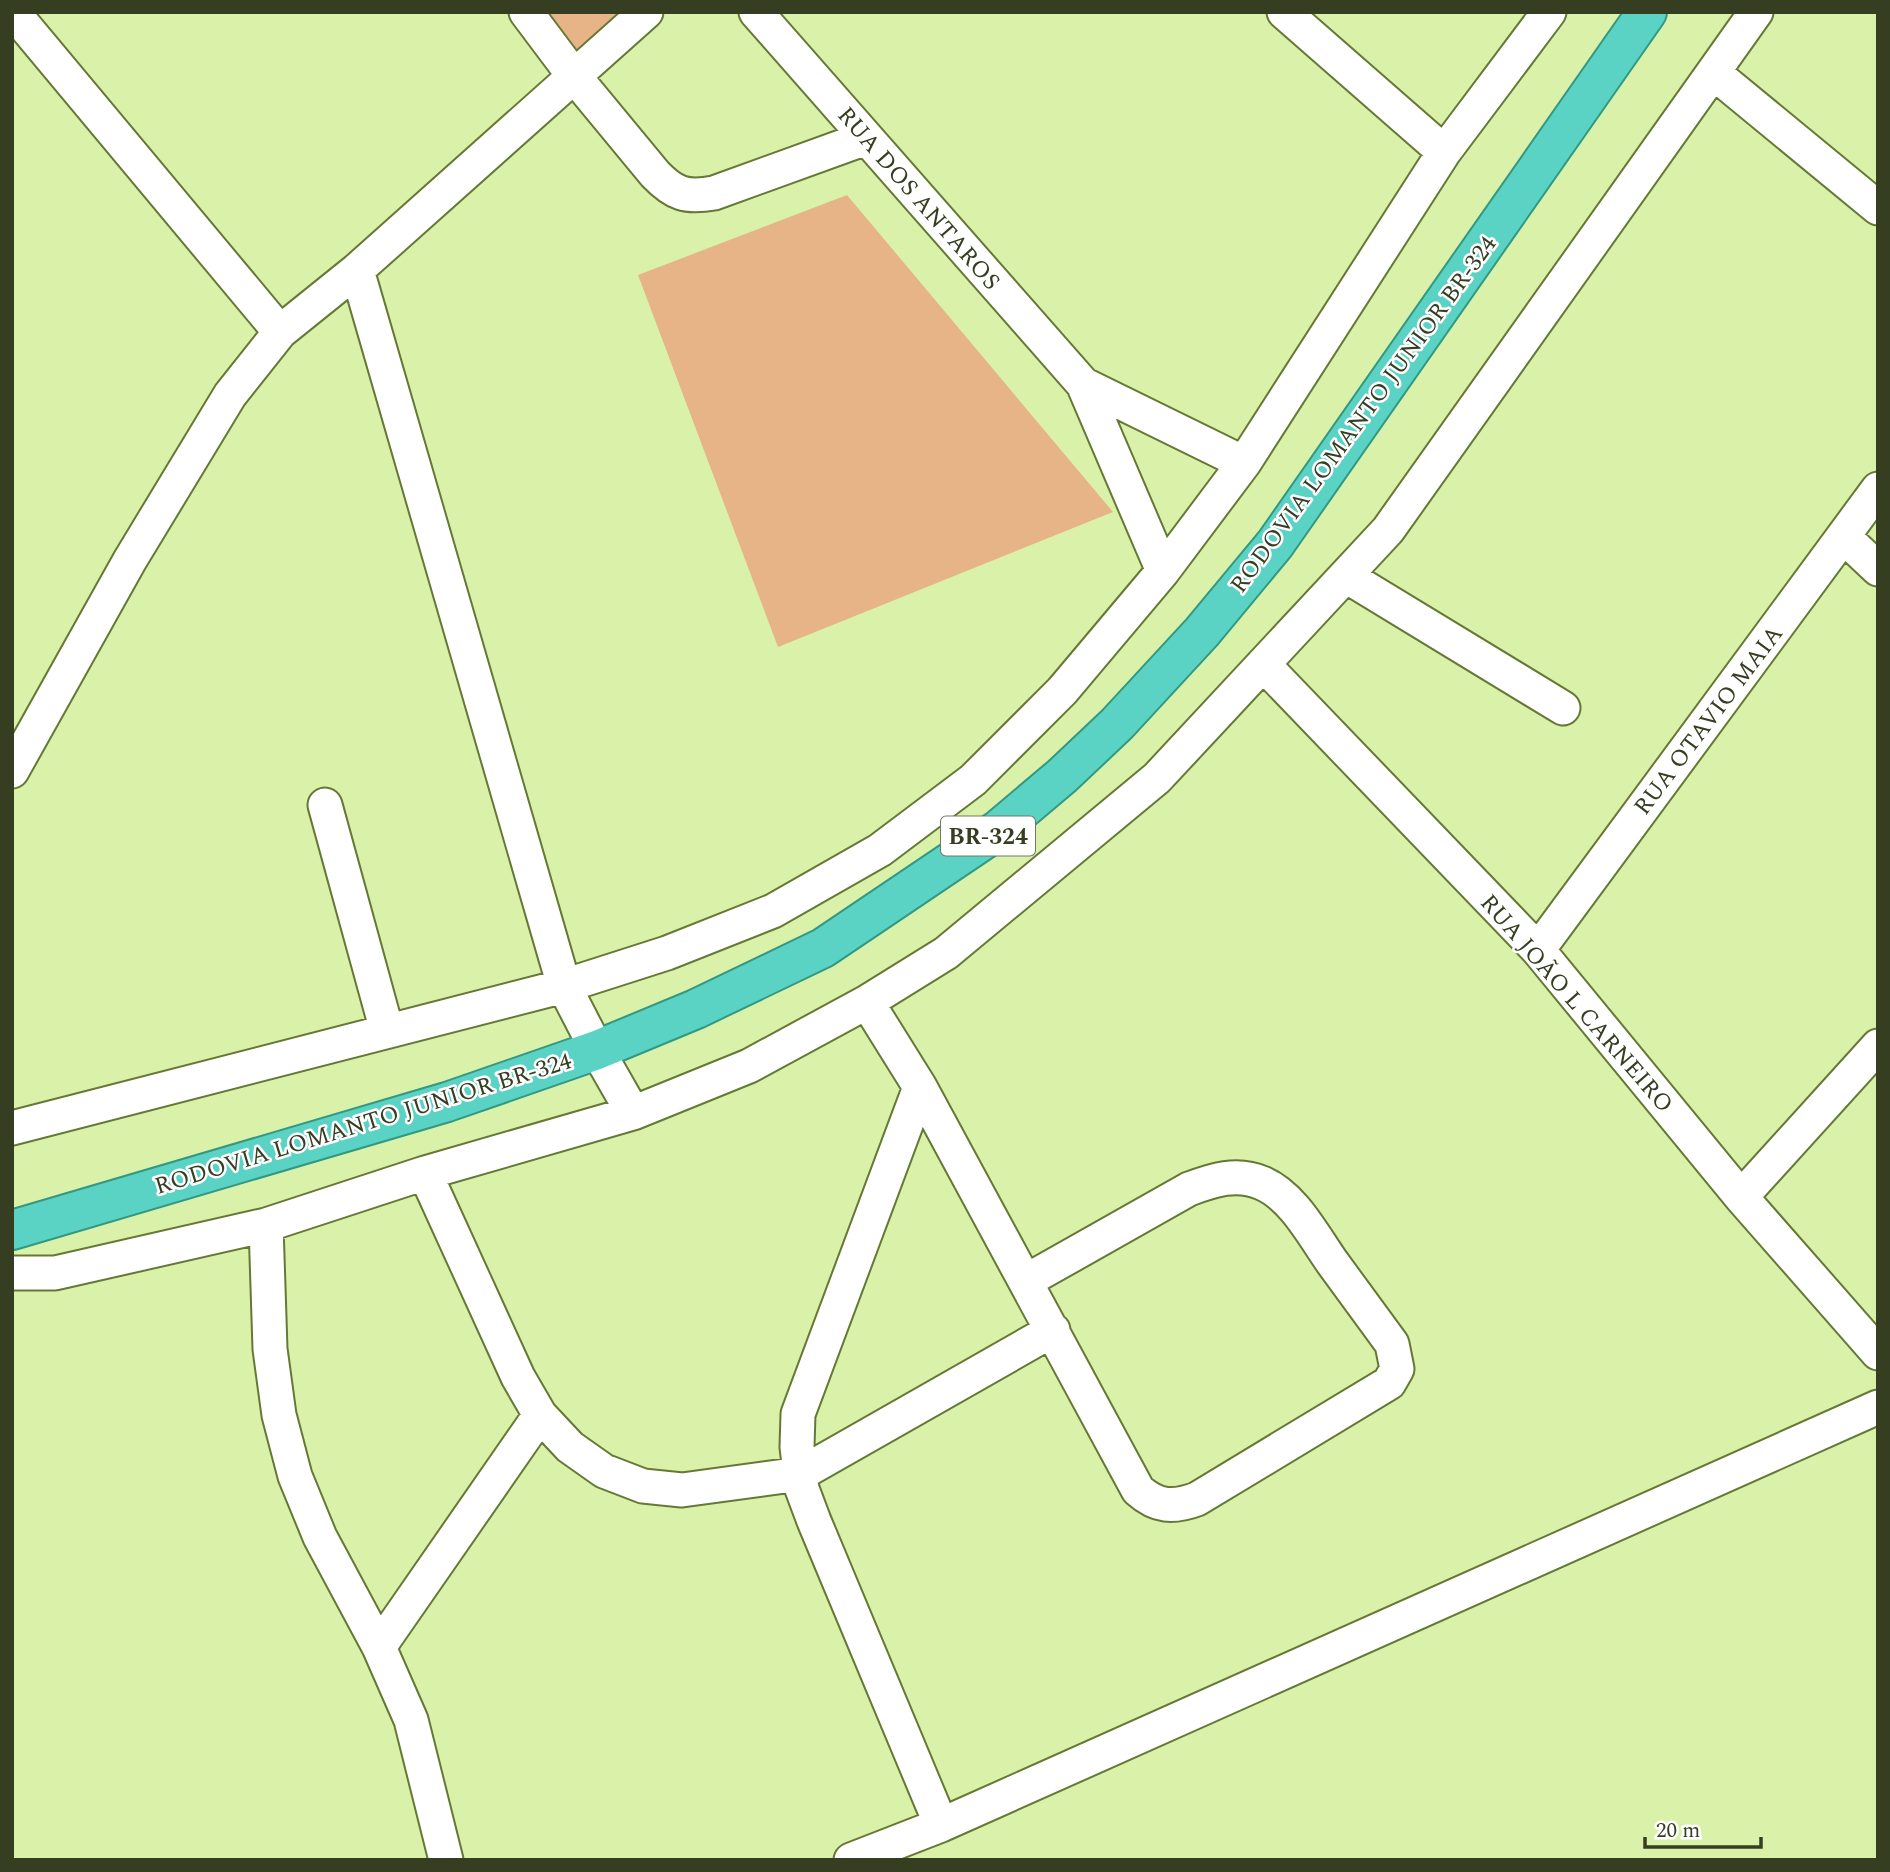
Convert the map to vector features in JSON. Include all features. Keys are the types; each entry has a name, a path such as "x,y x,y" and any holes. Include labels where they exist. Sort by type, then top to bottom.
{"highway":[{"name":"RODOVIA LOMANTO JUNIOR BR-324","path":"12,1230 447,1102 597,1051 696,1009 823,948 998,830 1062,776 1116,724 1202,632 1275,544 1647,12"}],"street":[{"path":"13,12 281,332"},
{"path":"526,12 574,76 668,187 681,193 696,196 714,193 866,138"},
{"path":"12,771 130,560 230,395 281,332 357,270 646,12"},
{"name":"RUA DOS ANTAROS","path":"756,12 1083,384 1163,571"},
{"path":"1284,12 1444,152"},
{"path":"12,1128 564,985 667,953 774,911 880,849 973,779 1062,691 1163,571 1244,463 1444,152 1549,12"},
{"path":"12,1273 55,1273 266,1225 425,1173 633,1113 749,1066 867,1002 946,953 1157,778 1388,530 1756,12"},
{"path":"1714,73 1878,208"},
{"path":"357,270 564,985 597,1051 633,1113"},
{"name":"RUA DOS ANTAROS","path":"1083,384 1244,463"},
{"name":"RUA OTAVIO MAIA","path":"1538,950 1878,489"},
{"path":"1844,537 1878,569"},
{"path":"1346,576 1563,709"},
{"name":"RUA JOÃO L CARNEIRO","path":"1263,664 1538,950 1741,1197 1877,1349"},
{"path":"325,804 387,1031"},
{"path":"867,1002 920,1087 1138,1490 1149,1500 1166,1506 1180,1505 1196,1499 1390,1383 1397,1369 1392,1344 1309,1229 1280,1195 1261,1182 1236,1177 1213,1180 1189,1189 1026,1281"},
{"path":"1741,1197 1878,1046"},
{"path":"920,1087 798,1414 797,1447 802,1489 814,1521 941,1825"},
{"path":"425,1173 518,1377 540,1415 570,1447 604,1471 643,1486 682,1490 800,1474 1053,1330"},
{"path":"266,1225 270,1349 279,1415 295,1476 320,1537 379,1647 411,1720 446,1860"},
{"path":"851,1860 941,1825 1878,1407"},
{"path":"379,1647 540,1415"}],"shaded area":[{"path":"530,12 626,12 568,64"},
{"path":"847,195 1113,512 778,647 638,275"}]}
